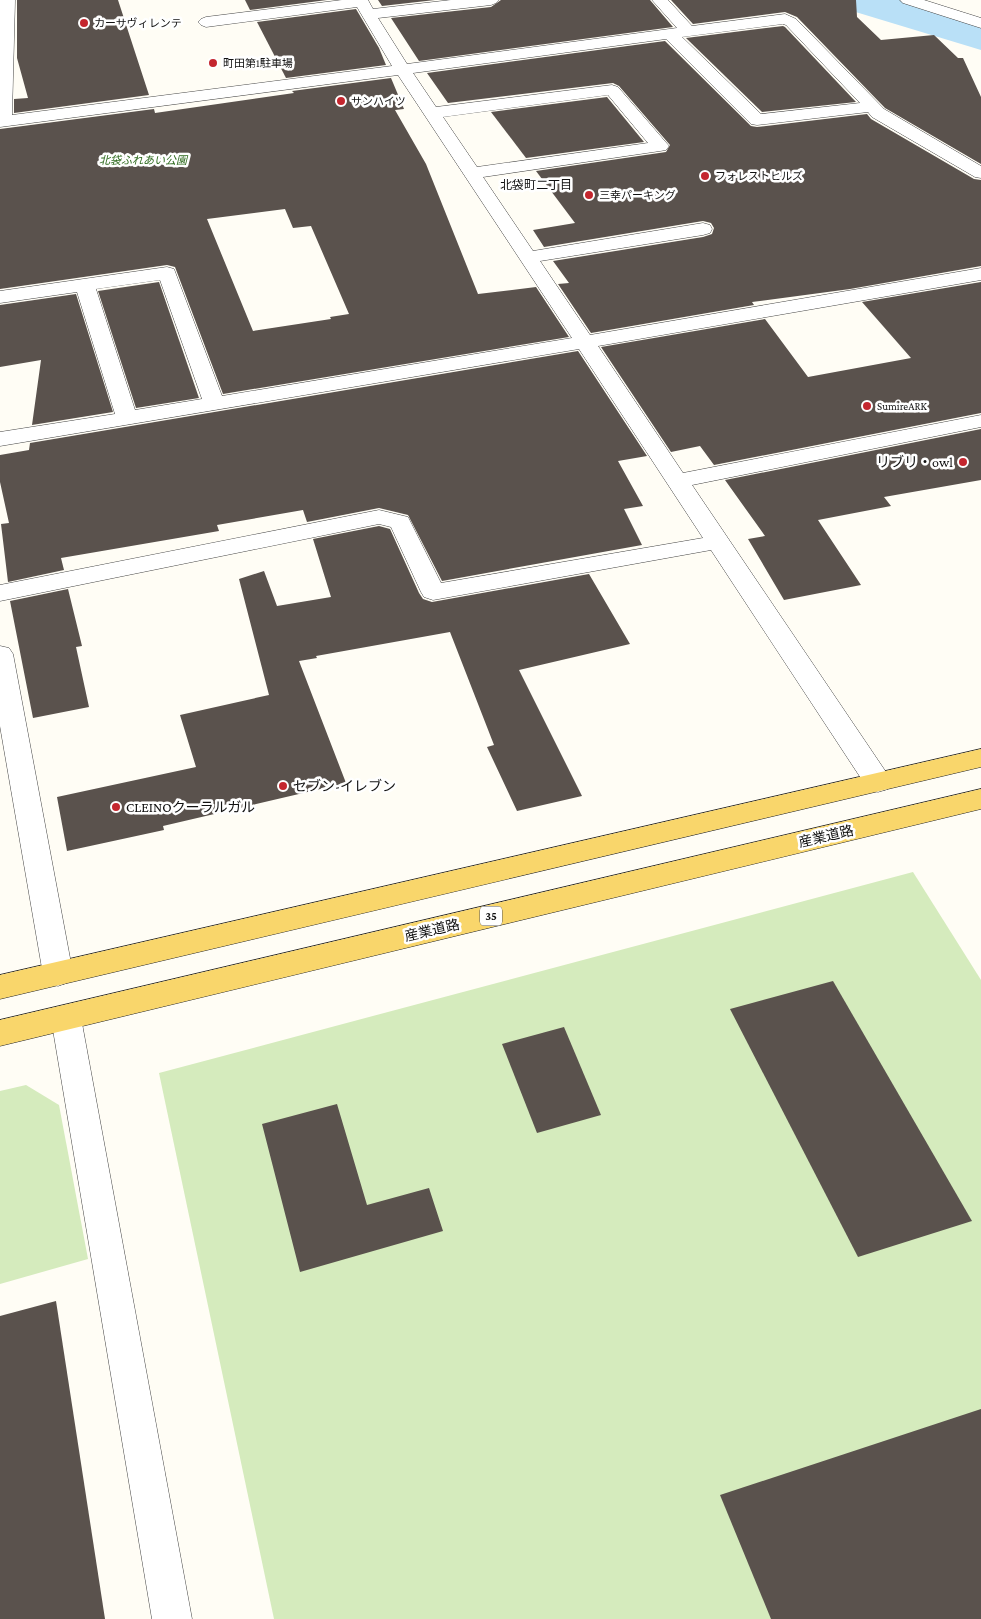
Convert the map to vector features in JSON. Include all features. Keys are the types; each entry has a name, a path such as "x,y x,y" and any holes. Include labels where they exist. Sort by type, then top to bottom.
{"main road":[{"path":"0,987 981,758"},
{"name":"産業道路","path":"0,1033 981,799"}],"street":[{"path":"6,0 1,122 786,19 878,113 981,174"},
{"path":"206,22 364,5 491,0"},
{"path":"660,0 688,32"},
{"path":"908,0 981,23"},
{"path":"364,5 403,70 878,782"},
{"path":"670,34 757,120 872,106"},
{"path":"432,113 612,90 660,146 473,173"},
{"path":"529,257 703,229"},
{"path":"0,298 167,273 214,404"},
{"path":"0,439 586,342 981,274"},
{"path":"85,285 127,418"},
{"path":"678,480 981,420"},
{"path":"0,593 379,518 400,522 433,592 719,542"},
{"path":"0,654 58,974"},
{"path":"66,1018 172,1619"}],"green space":[{"path":"913,872 981,980 981,1619 274,1619 159,1073"},
{"path":"26,1085 59,1105 88,1259 0,1284 0,1091"}],"building":[{"path":"17,0 118,0 149,95 14,113 14,99 28,98 17,58"},
{"path":"245,0 327,0 250,10"},
{"path":"378,0 435,0 382,6"},
{"path":"501,0 650,0 673,27 419,61 391,18 491,7"},
{"path":"671,0 856,0 857,17 881,40 934,35 958,58 963,58 981,97 981,164 885,108 797,17 785,12 693,24"},
{"path":"356,9 379,48 386,65 286,78 257,22"},
{"path":"783,26 856,102 762,112 686,38"},
{"path":"665,41 751,126 757,127 867,114 871,119 974,179 981,180 981,266 850,289 752,302 754,305 591,333 558,284 569,283 553,261 703,237 712,234 714,228 711,223 703,221 544,247 533,230 575,223 536,171 666,152 670,145 619,86 613,83 448,103 427,73"},
{"path":"391,78 404,109 395,110 426,164 478,294 536,287 569,337 223,394 175,267 167,265 0,289 0,129 154,109 155,113 294,93 292,91","holes":["285,209 293,228 311,226 349,314 330,317 331,319 253,331 207,219"]},
{"path":"607,97 644,142 526,158 491,112"},
{"path":"159,282 199,398 136,408 98,291"},
{"path":"981,282 981,413 714,465 700,446 671,452 601,347 765,319 808,377 911,358 862,302"},
{"path":"76,294 113,412 32,425 41,360 0,367 0,305"},
{"path":"578,351 647,456 618,461 643,506 624,509 642,545 442,581 408,515 379,508 307,522 303,510 217,525 219,531 61,558 64,570 8,582 1,524 9,523 0,482 0,455 29,450 30,443"},
{"path":"981,429 981,480 884,497 891,506 818,520 861,585 784,600 748,539 765,536 725,480"},
{"path":"379,526 390,529 419,593 423,599 432,602 589,574 630,644 519,670 582,796 517,811 487,747 494,745 450,632 316,656 317,658 299,661 346,783 163,826 164,830 67,851 57,797 196,767 180,715 269,695 239,579 264,571 277,606 331,597 313,539"},
{"path":"68,589 82,646 76,647 89,707 33,718 10,601"},
{"path":"833,981 972,1221 858,1257 730,1009"},
{"path":"564,1027 601,1115 537,1133 502,1044"},
{"path":"337,1104 367,1205 429,1188 443,1231 300,1272 262,1124"},
{"path":"56,1301 105,1619 0,1619 0,1316"},
{"path":"981,1409 981,1619 771,1619 720,1495"}],"waterway":[{"path":"866,0 981,35"}],"place":[{"name":"カーサヴィレンテ","path":"84,23"},
{"name":"町田第1駐車場","path":"213,63"},
{"name":"サンハイツ","path":"341,101"},
{"name":"フォレストヒルズ","path":"705,176"},
{"name":"三幸パーキング","path":"589,195"},
{"name":"SumireARK","path":"867,406"},
{"name":"リブリ・owl","path":"963,462"},
{"name":"セブン-イレブン","path":"283,786"},
{"name":"CLEINOクーラルガル","path":"116,807"}],"district":[{"name":"北袋町二丁目","path":"536,185"}],"park label":[{"name":"北袋ふれあい公園","path":"143,160"}]}
